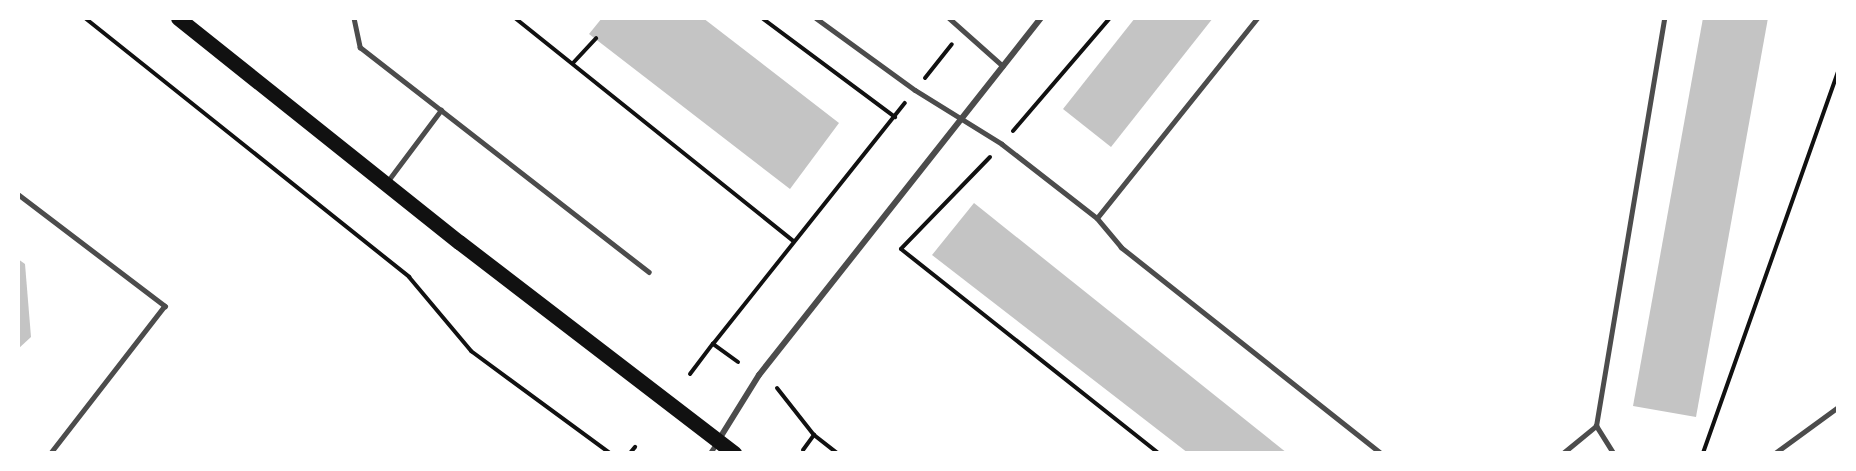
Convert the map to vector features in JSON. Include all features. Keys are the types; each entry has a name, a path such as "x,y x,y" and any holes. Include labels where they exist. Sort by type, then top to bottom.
{"main road":[{"path":"178,18 387,182 714,447 734,453"}],"street":[{"path":"714,447 759,375 963,120 1041,18"}],"lane":[{"path":"354,18 360,47 649,272"},
{"path":"816,18 915,90 1002,144 1097,218 1121,247 1381,453"},
{"path":"950,18 1003,66"},
{"path":"1097,218 1257,18"},
{"path":"1563,453 1596,426 1664,18"},
{"path":"387,182 441,110"},
{"path":"18,194 165,306 51,453"},
{"path":"1775,453 1838,406"},
{"path":"1596,426 1613,453"}],"path":[{"path":"85,18 409,277 471,351 610,453"},
{"path":"515,18 793,241"},
{"path":"762,18 895,117"},
{"path":"1110,18 1002,144 901,249 1158,453"},
{"path":"690,374 962,30"},
{"path":"573,63 596,39"},
{"path":"1703,453 1838,71"},
{"path":"713,344 738,363"},
{"path":"777,388 814,435 837,453"},
{"path":"803,450 814,435"},
{"path":"630,453 634,447"}],"building":[{"path":"602,18 703,18 839,123 790,189 589,34"},
{"path":"1135,18 1213,18 1111,147 1063,109"},
{"path":"1703,18 1768,18 1696,417 1633,406"},
{"path":"974,203 1287,453 1188,453 932,255"},
{"path":"18,259 25,264 31,337 18,349"}]}
